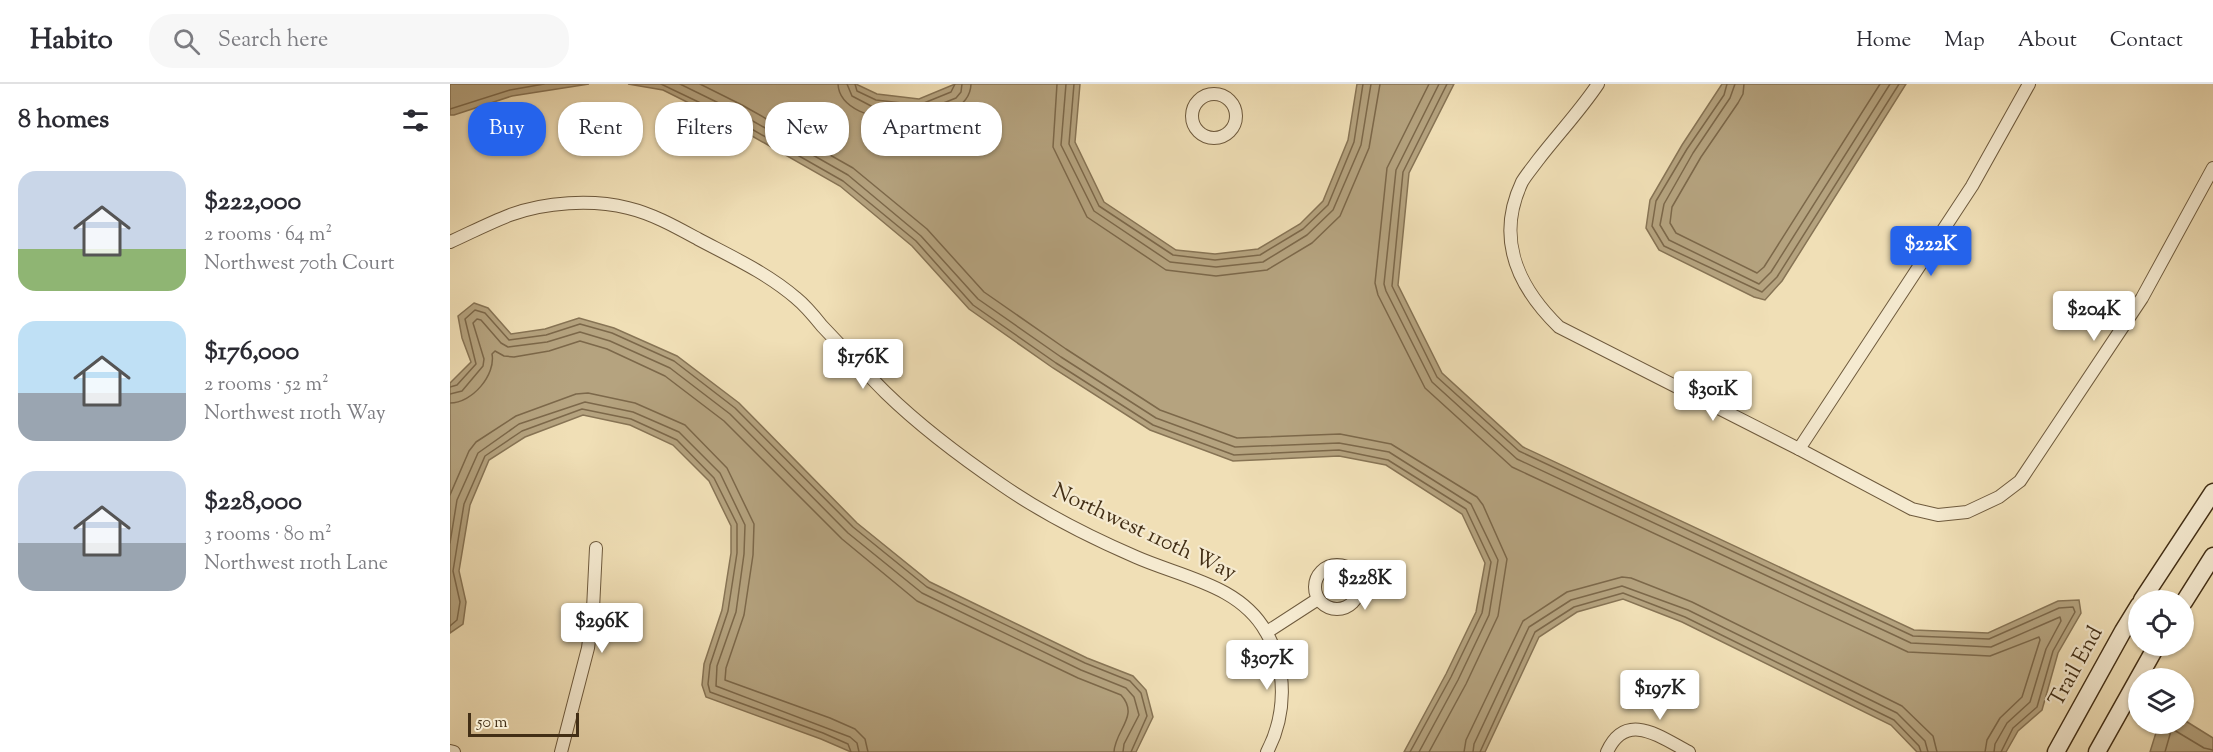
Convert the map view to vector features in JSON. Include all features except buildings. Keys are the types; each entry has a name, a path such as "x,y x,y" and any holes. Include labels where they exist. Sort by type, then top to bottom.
{"street":[{"path":"1598,84 1584,105 1522,182 1512,213 1511,252 1523,282 1538,307 1559,327 1912,509 1938,515 1967,512 1999,497 2020,481 2142,298 2213,168"},
{"path":"1799,449 1972,186 2029,84"},
{"name":"Northwest 110th Way","path":"450,242 512,214 554,205 591,203 628,208 656,217 765,274 798,299 887,394 943,442 1004,486 1073,526 1137,557 1229,594 1249,610 1267,632"},
{"path":"2149,590 2213,492"},
{"path":"561,752 588,648 593,609 596,548"},
{"path":"2192,590 2213,556"},
{"path":"1267,752 1282,711 1282,683 1267,632 1318,598"},
{"name":"Trail End","path":"2056,752 2128,623"},
{"path":"2097,752 2151,656"},
{"path":"1607,752 1611,741 1624,730 1642,728 1689,752"}],"water":[{"path":"450,84 589,84 512,96 494,102 468,102 468,110 450,115"},
{"path":"628,84 856,84 877,94 919,99 955,84 1080,84 1075,142 1104,202 1176,250 1215,254 1258,249 1300,224 1323,201 1348,140 1357,84 1454,84 1409,173 1398,285 1442,373 1523,447 1914,630 1988,633 2058,601 2079,600 2081,613 2058,653 2042,710 2018,731 2006,752 1917,752 1891,725 1682,622 1623,599 1577,612 1539,637 1485,752 1404,752 1476,612 1485,563 1462,514 1386,465 1339,456 1233,461 1150,430 1053,368 969,309 912,246 840,186 787,156 849,156 849,102 765,102 765,143 753,137 753,102 687,102 663,90"},
{"path":"1722,84 1906,84 1782,281 1765,300 1754,297 1659,250 1646,228 1650,200 1682,145"},
{"path":"474,303 488,308 511,334 545,329 579,318 614,328 677,356 739,403 857,523 930,582 1087,658 1133,676 1146,690 1153,717 1136,752 851,752 706,697 702,685 704,664 722,610 731,553 731,526 709,481 673,445 630,425 583,415 525,437 489,460 470,505 459,571 466,602 463,624 450,633 450,383 471,362 462,338 458,316"},
{"path":"2194,726 2213,738 2213,752 2150,752 2156,734 2194,734"}]}
